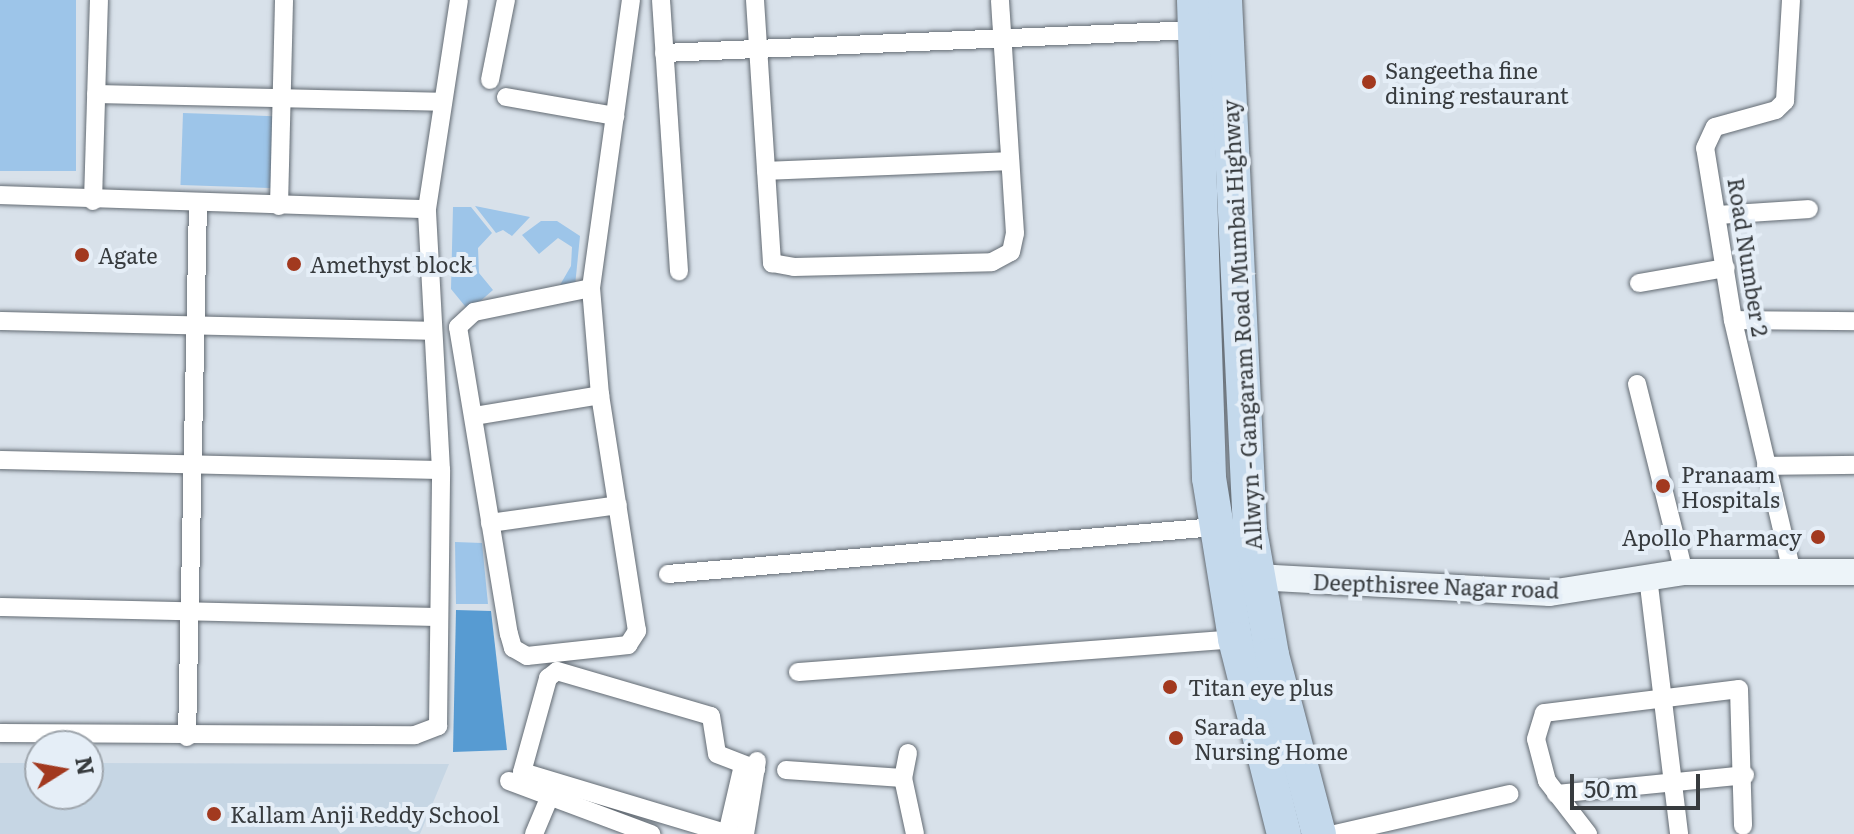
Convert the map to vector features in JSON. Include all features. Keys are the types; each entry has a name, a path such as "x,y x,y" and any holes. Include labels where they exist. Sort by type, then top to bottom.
{"highway":[{"name":"Allwyn - Gangaram Road Mumbai Highway","path":"1225,0 1236,301 1256,577 1319,834"},
{"name":"Allwyn - Gangaram Road Mumbai Highway","path":"1194,15 1202,318 1215,527 1235,639 1284,834"},
{"path":"1202,318 1236,301"},
{"path":"1202,318 1238,334"}],"street":[{"path":"93,201 99,0"},
{"path":"279,206 284,0"},
{"path":"0,733 187,737 426,734 438,726 441,470 431,331 427,209 440,102 459,0"},
{"path":"490,80 506,0"},
{"path":"591,288 464,317 458,327 513,648 527,656 628,645 637,631 600,395 591,288 631,0"},
{"path":"661,0 679,271"},
{"path":"755,0 772,263 794,267 992,262 1011,252 1015,233 1000,0"},
{"name":"Road Number 2","path":"1791,0 1785,101 1776,110 1715,127 1708,135 1705,148 1719,215 1733,320 1791,568"},
{"path":"664,53 1002,39 1194,15"},
{"path":"96,94 440,102"},
{"path":"506,97 615,116"},
{"path":"766,171 1010,161"},
{"path":"0,195 93,201 427,209"},
{"path":"187,737 198,204"},
{"path":"1719,215 1809,209"},
{"path":"1639,283 1726,268"},
{"path":"1733,320 1854,321"},
{"path":"0,321 431,331"},
{"path":"1637,384 1684,572"},
{"path":"475,416 600,395"},
{"path":"0,460 441,470"},
{"path":"1766,466 1854,465"},
{"path":"490,523 618,505"},
{"path":"668,574 1215,527"},
{"name":"Deepthisree Nagar road","path":"1256,577 1550,593 1684,572 1791,568 1854,572"},
{"path":"1648,577 1679,834"},
{"path":"0,607 438,617"},
{"path":"798,672 1235,639"},
{"path":"557,671 711,716 717,754 752,765 741,809 728,834 527,776 521,767 548,678 557,671"},
{"path":"1588,834 1556,794 1536,739 1544,713 1739,689 1745,775 1738,783 1743,826"},
{"path":"908,753 903,778 915,834"},
{"path":"786,770 903,778"},
{"path":"1556,794 1745,775"},
{"path":"509,781 550,796 610,826 651,834"},
{"path":"1335,834 1509,794"},
{"path":"534,834 550,796"},
{"path":"741,809 745,834"}],"shaded area":[{"path":"0,0 76,0 76,171 0,171"},
{"path":"183,113 280,116 277,188 180,185"},
{"path":"475,206 530,217 512,236 503,230 496,233"},
{"path":"453,207 471,207 492,233 478,248 479,273 493,290 469,311 451,289"},
{"path":"541,221 557,221 580,236 574,296 560,285 571,266 572,247 558,238 539,254 522,235"},
{"path":"455,542 482,543 488,604 456,604"},
{"path":"456,610 491,611 507,750 453,752"},
{"name":"Kallam Anji Reddy School","path":"0,763 24,763 24,810 104,810 104,763 449,764 420,834 0,834"}],"place":[{"name":"Sangeetha fine dining restaurant","path":"1369,82"},
{"name":"Agate","path":"82,255"},
{"name":"Amethyst block","path":"294,264"},
{"name":"Pranaam Hospitals","path":"1663,486"},
{"name":"Apollo Pharmacy","path":"1818,537"},
{"name":"Titan eye plus","path":"1170,687"},
{"name":"Sarada Nursing Home","path":"1176,738"},
{"name":"Kallam Anji Reddy School","path":"214,814"}]}
